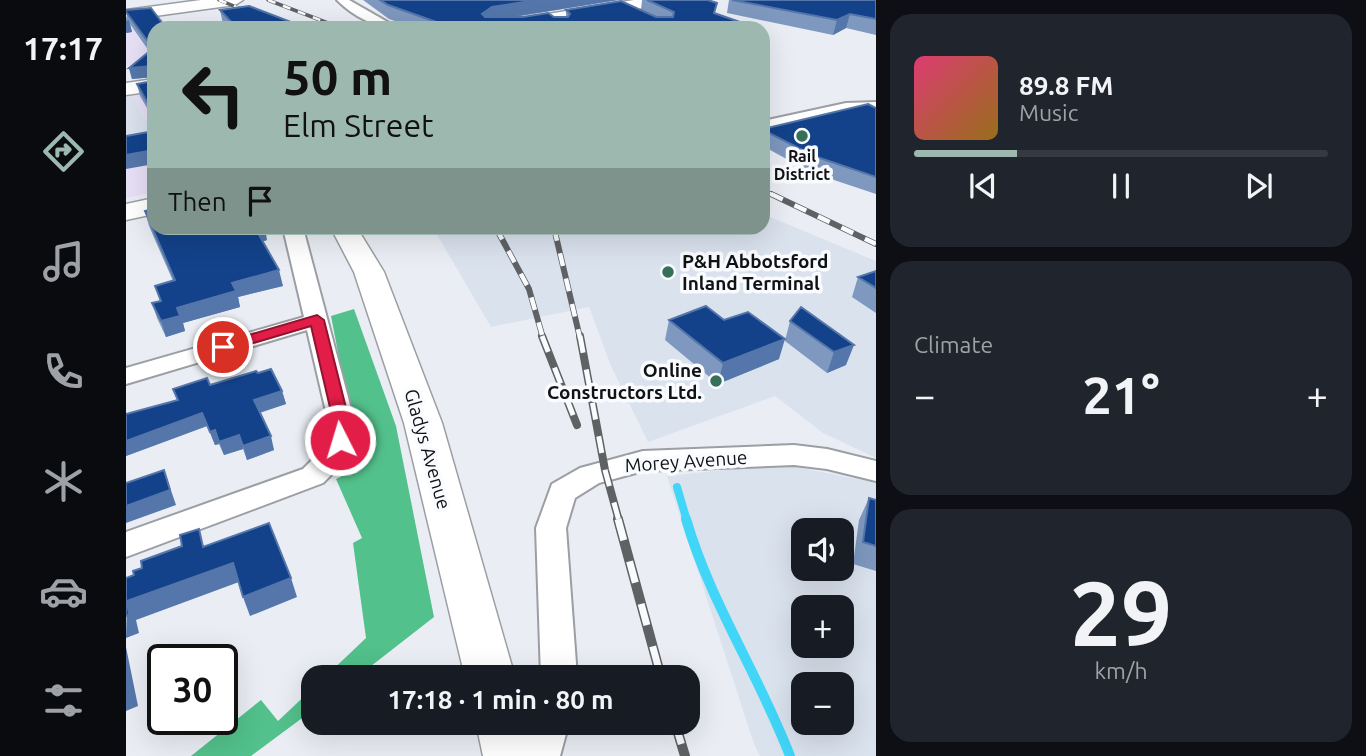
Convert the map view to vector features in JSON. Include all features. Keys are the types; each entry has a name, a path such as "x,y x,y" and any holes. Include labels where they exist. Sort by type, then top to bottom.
{"main road":[{"path":"126,15 168,4 235,0"},
{"path":"562,21 618,7 662,0"},
{"path":"168,4 183,21"},
{"path":"528,6 551,21"},
{"path":"126,89 147,86"},
{"path":"126,212 147,208"},
{"name":"Gladys Avenue","path":"348,235 369,272 423,423 487,665"},
{"path":"505,735 510,756"}],"street":[{"path":"342,0 377,21"},
{"path":"618,7 641,17"},
{"path":"770,124 846,107 876,106"},
{"path":"126,545 296,483 313,476 327,464 340,440 340,416 295,235"},
{"path":"126,376 317,320"},
{"name":"Morey Avenue","path":"558,665 551,528 562,492 590,475 643,461 794,455 827,459 876,471"},
{"path":"541,756 545,735"}],"shaded area":[{"path":"156,17 164,21 147,21 147,62 126,66 126,20"},
{"path":"147,94 147,122 133,96"},
{"path":"133,96 147,123 147,137 126,141 126,97"},
{"path":"147,136 147,194 126,198 126,141"},
{"path":"770,217 876,261 876,458 823,433 775,396 648,442 611,366 589,307 491,327 437,235 770,235"},
{"path":"763,466 797,467 876,483 876,756 760,756 667,476"}],"green space":[{"path":"354,309 396,426 434,617 372,665 338,665 366,638 353,543 362,538 336,479 346,474 357,451 331,316"},
{"path":"301,699 301,719 251,756 191,756 217,735 238,735 238,718 261,700 278,721"}],"building":[{"path":"380,0 537,0 492,7 482,14 485,17 523,17 548,13 554,17 568,17 570,14 566,10 621,1 656,17 673,17 674,12 647,0 708,0 717,3 714,13 737,21 434,21"},
{"path":"732,0 876,0 876,19 850,14 837,20"},
{"path":"249,6 288,21 230,21 220,10"},
{"path":"151,8 161,21 147,21 147,40 126,12"},
{"path":"147,53 147,66 129,68"},
{"path":"147,82 147,102 137,84"},
{"path":"868,104 876,108 876,177 814,156 770,134 770,127"},
{"path":"147,132 147,151 126,155 126,136"},
{"path":"155,235 259,235 279,270 232,283 236,291 177,308 180,316 161,321 152,303 161,301 155,286 175,280"},
{"path":"876,271 876,288 858,277"},
{"path":"706,306 724,320 748,312 785,339 723,363 669,320"},
{"path":"801,307 854,345 834,352 790,321"},
{"path":"271,369 282,391 254,400 271,436 243,446 239,435 219,442 215,430 210,432 202,413 126,441 126,414 178,400 173,389 207,378 210,385"},
{"path":"164,470 170,490 126,506 126,483"},
{"path":"869,498 876,500 876,546 863,542"},
{"path":"269,523 291,578 243,597 233,563 127,601 129,614 126,616 126,578 134,575 133,571 142,568 141,561 182,546 180,535 199,529 203,547"}],"waterway":[{"path":"677,487 687,521"},
{"path":"686,519 708,580 790,756"}],"railway":[{"path":"219,0 271,21"},
{"path":"268,0 323,21"},
{"path":"771,194 876,244"},
{"path":"771,194 775,196"},
{"path":"500,235 529,289 543,338"},
{"path":"556,235 580,338"},
{"path":"542,336 577,425"},
{"path":"580,336 605,470 619,521"},
{"path":"618,519 658,665"},
{"path":"679,735 685,756"}],"place":[{"name":"Rail District","path":"802,136"},
{"name":"P&H Abbotsford Inland Terminal","path":"668,272"},
{"name":"Online Constructors Ltd.","path":"716,381"}],"route":[{"path":"223,347 317,320 340,416 340,440"}]}
